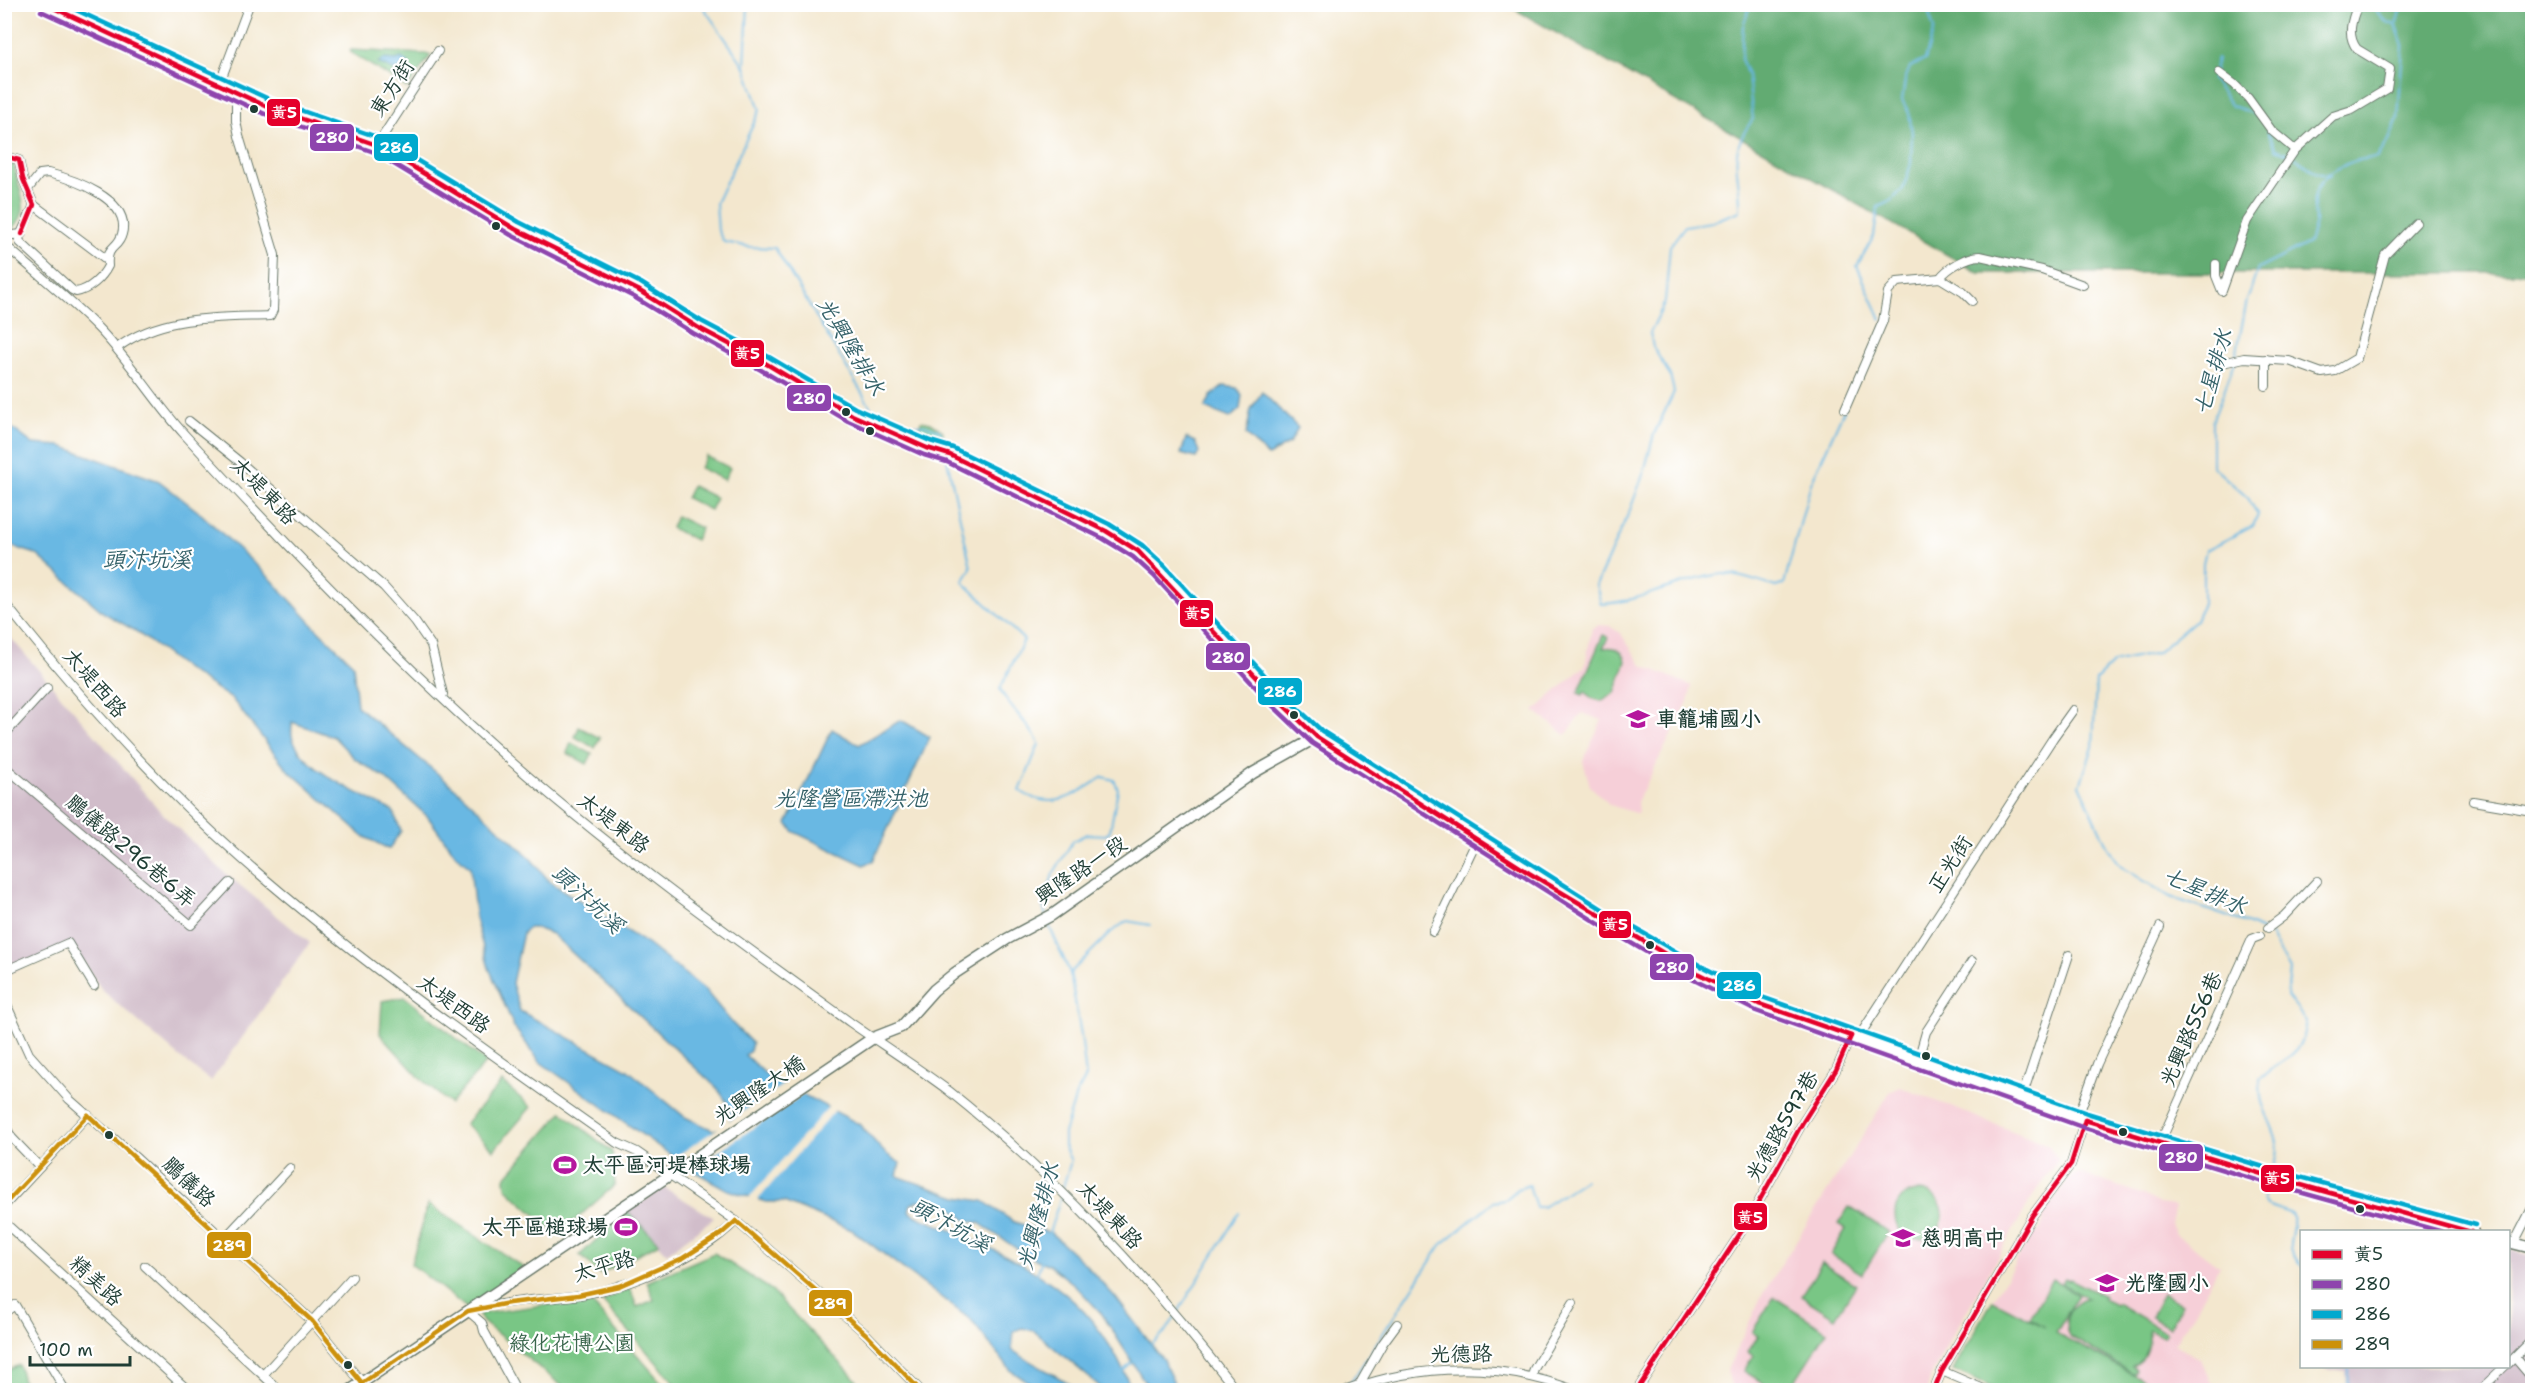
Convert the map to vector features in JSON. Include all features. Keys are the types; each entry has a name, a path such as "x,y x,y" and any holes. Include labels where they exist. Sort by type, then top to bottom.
{"main road":[{"path":"44,4 268,107 377,145 515,230 638,290 697,327 765,363 852,415 937,451 950,454 1106,531 1138,551 1159,571 1275,697 1317,737 1598,915 1720,986 1759,1004 2082,1118 2265,1176 2466,1230"},
{"name":"興隆路一段","path":"873,1038 901,1027 933,990 955,973 1007,939 1053,915 1253,773 1317,737"},
{"name":"光興隆大橋","path":"667,1175 873,1038"},
{"name":"太平路","path":"351,1390 667,1175"},
{"path":"2511,1242 2532,1248"}],"street":[{"path":"219,85 249,4"},
{"path":"2216,264 2216,276 2222,291 2247,221 2295,150 2333,116 2352,110 2387,89 2390,69 2357,49 2353,44 2350,35 2351,27 2358,4"},
{"name":"東方街","path":"377,145 438,51"},
{"path":"2218,73 2248,98 2272,131 2295,150"},
{"path":"117,348 131,337 177,321 270,316 273,310 274,255 237,128 236,93"},
{"path":"4,156 19,160 34,205 106,259 108,266 103,276 82,291 76,292 20,243 34,205"},
{"path":"28,189 40,174 48,173 106,197 116,207 123,222 120,238 111,248 106,259"},
{"path":"2227,362 2244,358 2289,361 2322,373 2335,371 2357,358 2385,255 2416,223"},
{"path":"4,236 22,234"},
{"name":"太堤東路","path":"4,244 97,327 117,348 180,429 225,478 458,714 593,830 873,1038 949,1091 1066,1193 1175,1312 1236,1390"},
{"path":"1940,278 1944,272 1974,256 1980,256 2042,270 2083,285"},
{"path":"1845,409 1883,321 1888,292 1897,282 1940,278 1963,292 1972,301"},
{"path":"2266,359 2266,386"},
{"path":"189,421 245,466 384,587 415,622 431,645 443,694"},
{"name":"太堤西路","path":"4,602 63,675 166,786 239,856 304,912 403,990 560,1103 623,1147 637,1152 736,1221 858,1326 920,1390"},
{"path":"4,735 47,688"},
{"name":"正光街","path":"1855,1037 2073,710"},
{"name":"鵬儀路296巷6弄","path":"4,766 191,925 230,883"},
{"path":"2472,801 2532,811"},
{"path":"1433,932 1477,840"},
{"path":"2268,928 2284,916 2317,881"},
{"path":"1934,1390 1942,1371 2036,1209 2071,1164 2097,1064 2160,927"},
{"name":"光興路556巷","path":"2160,1143 2252,939 2260,936"},
{"path":"4,971 68,943 94,986"},
{"path":"2022,1097 2069,955"},
{"path":"1918,1060 1926,1032 1972,962"},
{"name":"鵬儀路","path":"4,999 29,1054 69,1099 312,1321 362,1383"},
{"name":"光德路597巷","path":"1637,1390 1747,1222 1803,1122 1855,1037"},
{"path":"4,1206 88,1115"},
{"path":"4,1124 12,1138 40,1167"},
{"path":"224,1239 290,1167"},
{"path":"2511,1242 2532,1208"},
{"name":"太平路","path":"468,1311 484,1306 581,1295 615,1287 700,1250 736,1221"},
{"name":"精美路","path":"4,1222 188,1390"},
{"path":"145,1266 279,1390"},
{"path":"263,1375 352,1277"},
{"path":"1533,1377 1534,1369 1572,1304"},
{"path":"4,1313 15,1305 65,1390"},
{"path":"468,1311 482,1323 484,1331 513,1384 512,1390"},
{"path":"1358,1387 1383,1343 1397,1324"},
{"path":"2532,1340 2510,1363 2532,1378"},
{"path":"2480,1390 2504,1368"},
{"name":"光德路","path":"1347,1390 1408,1374 1459,1369 1490,1369 1533,1377 1574,1390"},
{"path":"1942,1371 1986,1390"}],"shaded area":[{"name":"車籠埔國小","path":"1599,625 1610,626 1621,634 1642,665 1692,686 1688,702 1637,802 1638,814 1610,805 1590,786 1583,761 1602,720 1582,713 1566,735 1534,711 1585,666 1592,628"},
{"path":"4,630 161,812 225,873 310,943 211,1081 103,991 71,945 5,975"},
{"name":"慈明高中","path":"1900,1087 2048,1145 2058,1160 2037,1189 1947,1345 1930,1378 1927,1390 1732,1390 1727,1370 1762,1295 1890,1092"},
{"name":"光隆國小","path":"2079,1173 2144,1195 2159,1204 2175,1206 2171,1224 2176,1234 2219,1266 2195,1312 2174,1344 2201,1360 2210,1381 2218,1388 2217,1390 2163,1390 1993,1300 2032,1234 2041,1228 2043,1215 2071,1176"},
{"path":"665,1188 714,1218 667,1253 627,1211"},
{"path":"2510,1250 2532,1256 2532,1390 2347,1390 2346,1372 2325,1368 2510,1368"}],"green space":[{"path":"1507,5 2532,5 2532,273 1979,273"},
{"path":"351,50 431,55 407,88 350,52"},
{"path":"5,161 14,164 23,210 15,227 5,235"},
{"path":"921,421 931,423 943,431 942,441 938,447 915,438"},
{"path":"706,456 730,468 724,480 700,468"},
{"path":"692,486 716,498 710,510 686,498"},
{"path":"676,516 701,528 695,540 671,528"},
{"path":"1603,635 1608,637 1603,648 1618,650 1626,661 1615,693 1601,701 1591,698 1585,691 1583,695 1578,693"},
{"path":"579,727 600,738 595,748 575,737"},
{"path":"571,743 592,754 587,764 567,753"},
{"path":"405,997 486,1062 450,1104 421,1079 380,1034 382,1001"},
{"path":"502,1082 531,1107 494,1150 465,1124"},
{"name":"太平區河堤棒球場","path":"562,1112 612,1152 615,1185 558,1235 512,1194 506,1187 505,1178"},
{"path":"1919,1191 1936,1198 1943,1215 1936,1232 1919,1239 1902,1232 1895,1215 1902,1198"},
{"name":"綠化花博公園","path":"428,1204 524,1268 468,1309 411,1264"},
{"path":"1849,1207 1889,1232 1862,1274 1831,1254 1846,1229 1838,1224"},
{"name":"太平區槌球場","path":"627,1211 659,1243 600,1274 580,1255"},
{"path":"714,1253 770,1289 866,1390 681,1390 602,1301 630,1288 637,1307 654,1300 647,1282"},
{"path":"1822,1263 1856,1285 1835,1318 1801,1296"},
{"path":"2052,1279 2078,1295 2056,1333 2144,1380 2144,1385 2138,1390 1998,1390 1953,1370 1993,1300 2045,1327 2030,1318"},
{"path":"2065,1279 2069,1281 2070,1279 2104,1296 2103,1299 2115,1305 2117,1303 2166,1332 2163,1337 2149,1330 2147,1351 2142,1360 2132,1366 2136,1369 2134,1374 2069,1336 2066,1324 2069,1313 2076,1304 2087,1298 2062,1284"},
{"path":"2163,1294 2182,1304 2169,1327 2151,1316"},
{"path":"1774,1297 1827,1331 1789,1390 1774,1390 1744,1371 1753,1356 1748,1352 1758,1336 1752,1332"},
{"name":"綠化花博公園","path":"588,1299 668,1390 567,1390 483,1322 478,1314"},
{"path":"19,1365 25,1390 5,1390 5,1371"}],"water":[{"path":"401,58 409,63 403,69 393,70 378,63 384,59"},
{"path":"1224,386 1237,388 1242,395 1240,409 1230,418 1205,408 1211,396"},
{"path":"1262,392 1298,428 1290,443 1268,456 1246,435 1251,409"},
{"name":"頭汴坑溪","path":"4,422 33,444 61,446 159,481 200,513 272,580 353,664 357,706 463,795 531,859 550,882 647,944 705,990 752,1043 750,1051 745,1055 768,1076 859,1124 885,1153 900,1163 897,1176 957,1197 983,1201 1014,1222 1051,1233 1085,1264 1116,1298 1163,1360 1177,1390 1150,1390 1102,1314 1075,1285 1049,1265 1026,1255 979,1223 966,1220 949,1206 919,1201 911,1204 909,1210 918,1217 989,1247 1041,1276 1063,1292 1101,1333 1132,1390 1104,1390 1034,1331 1022,1328 1014,1331 1012,1350 1079,1390 1045,1390 1033,1385 1011,1371 971,1320 852,1230 784,1202 766,1202 728,1190 692,1170 540,1062 514,1027 489,968 476,922 470,867 455,854 428,817 384,777 355,759 334,737 292,722 292,736 298,749 308,761 335,781 393,811 401,831 389,849 363,836 287,769 232,699 186,669 134,630 104,613 36,554 14,547 5,537","holes":["528,928 536,928 552,934 717,1088 730,1111 730,1121 727,1127 713,1130 685,1117 628,1070 520,1011 512,983 523,933"]},
{"path":"1186,438 1195,442 1199,452 1196,458 1181,454"},
{"name":"光隆營區滯洪池","path":"901,720 930,737 873,861 864,865 794,832 787,824 832,729 859,745"}],"pier":[{"path":"787,1082 807,1092 691,1172 672,1159"},
{"path":"830,1105 837,1108 756,1202 748,1199"}],"waterway":[{"name":"光興隆排水","path":"701,4 745,67 760,110 716,203 718,231 724,242 750,247 775,248 874,413 907,425 925,425 940,431 945,451"},
{"path":"745,65 748,4"},
{"path":"1751,4 1743,26 1741,59 1748,75 1753,119 1744,132 1737,154 1740,211 1711,222 1685,226 1670,246 1665,302 1650,333 1653,347 1670,375 1674,392 1654,434 1644,472 1630,510 1596,585 1601,604 1631,599 1722,574 1776,587 1784,584 1811,483 1844,410"},
{"path":"1881,319 1857,266 1874,236 1878,207 1891,201 1903,189 1911,164 1912,133 1909,113 1902,100 1905,80 1910,67 1925,60 1934,29 1929,14 1938,4"},
{"path":"2370,4 2385,21 2395,25"},
{"name":"七星排水","path":"2236,356 2247,300 2258,269 2309,243 2315,221 2314,198 2317,189 2330,173 2358,160 2377,158 2389,140 2398,118 2403,45 2396,25 2402,4"},
{"path":"2217,58 2212,80 2232,106 2259,117"},
{"path":"2268,132 2276,149 2289,154"},
{"path":"2294,157 2317,173 2330,176"},
{"name":"七星排水","path":"2235,362 2212,422 2212,466 2248,498 2258,515 2253,526 2206,550 2203,563 2203,603 2196,620 2157,653 2113,663 2096,680 2093,747 2080,785 2108,848 2122,867 2170,897 2249,924 2270,934 2290,970 2287,996 2306,1021 2304,1033 2296,1050 2260,1078 2262,1102 2276,1136 2278,1152 2272,1172"},
{"name":"光興隆排水","path":"947,459 971,568 963,582 1024,640 1000,689 1039,744 1020,791 1043,801 1053,801 1073,795 1103,777 1114,780 1118,789 1110,831 1106,835 1087,834 1073,841 1053,874 1043,907 1046,916"},
{"name":"光興隆排水","path":"1047,921 1070,973 1086,1077 1076,1095 1064,1133 1064,1146 1071,1161 1062,1190"},
{"path":"1071,972 1111,932 1127,921 1150,925"},
{"path":"1348,1387 1441,1245 1493,1202 1505,1200 1518,1189 1529,1185 1536,1207 1543,1207 1585,1180"},
{"name":"七星排水","path":"2268,1180 2264,1190 2264,1202 2293,1215 2290,1247 2291,1253 2300,1264"},
{"name":"光興隆排水","path":"1049,1233 1061,1196"},
{"path":"1152,1344 1167,1330 1239,1213"},
{"name":"光興隆排水","path":"1037,1274 1042,1259"},
{"path":"1123,1371 1132,1363"},
{"name":"七星排水","path":"2348,1368 2348,1390"}],"transit line":[{"name":"黃5","path":"45,4 268,107 377,145 515,229 638,290 697,327 765,363 852,415 927,448 950,455 1106,531 1138,551 1275,697 1317,737 1529,873 1697,973 1759,1004 1851,1036"},
{"name":"286","path":"63,4 271,100 380,138 519,222 641,283 701,321 769,357 855,408 930,441 953,448 1109,524 1142,545 1165,566 1280,692 1322,731 1610,914 1701,966 1762,997 2087,1113 2267,1168 2475,1225"},
{"name":"280","path":"41,11 265,114 374,152 511,235 634,297 848,421 924,455 947,462 1102,538 1133,557 1154,576 1269,702 1312,743 1602,926 1694,980 1756,1011 2082,1127 2263,1182 2436,1230"},
{"name":"黃5","path":"4,156 19,160 23,179 34,205 22,234"},
{"name":"黃5","path":"1637,1390 1747,1223 1803,1122 1836,1070 1851,1036"},
{"name":"289","path":"88,1115 312,1321 362,1383"},
{"name":"289","path":"4,1205 88,1115"},
{"name":"黃5","path":"2085,1120 2265,1175 2464,1230"},
{"name":"黃5","path":"1934,1390 1942,1371 2032,1216 2071,1164 2085,1120"},
{"name":"289","path":"736,1221 866,1334 920,1390"},
{"name":"289","path":"362,1383 468,1311 509,1303 578,1295 619,1286 683,1258 721,1234 736,1221"}],"place":[{"name":"車籠埔國小","path":"1638,719"},
{"name":"太平區河堤棒球場","path":"565,1165"},
{"name":"太平區槌球場","path":"626,1227"},
{"name":"慈明高中","path":"1903,1238"},
{"name":"光隆國小","path":"2107,1283"}]}
